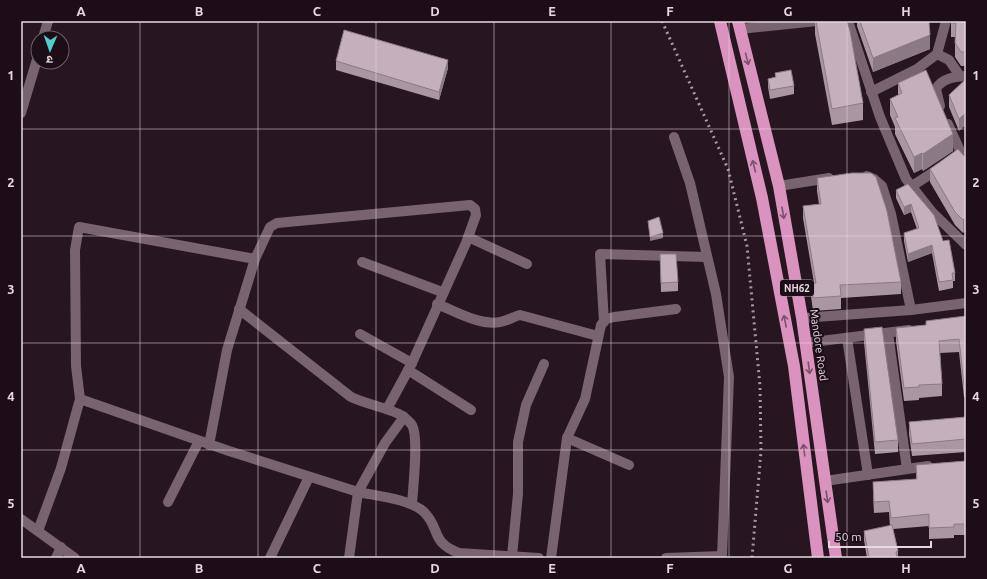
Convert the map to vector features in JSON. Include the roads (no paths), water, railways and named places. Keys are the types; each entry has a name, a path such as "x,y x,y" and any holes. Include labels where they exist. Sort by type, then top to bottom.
{"highway":[{"name":"NH62","path":"720,21 762,198 794,366 818,558"},
{"name":"Mandore Road","path":"739,25 778,186 802,318 836,558"}],"street":[{"path":"739,25 817,21"},
{"path":"848,21 882,124 906,179 932,212 966,245"},
{"path":"871,92 917,69 937,54 946,21"},
{"path":"937,54 949,60 963,76 940,82 936,89 937,97 957,155 966,164"},
{"path":"21,113 34,70"},
{"path":"666,558 722,557 730,377 716,294 690,183 674,137"},
{"path":"912,186 957,155"},
{"path":"858,176 870,177 882,186 896,232 911,310"},
{"path":"778,186 836,177"},
{"path":"209,445 227,350 254,259 270,227 277,223 470,205 475,209 476,215 468,236 410,366 387,409"},
{"path":"38,531 61,468 80,399 76,366 75,250 79,226 254,259"},
{"path":"468,236 527,264"},
{"path":"551,558 567,438 585,399 590,382 598,336 604,322 600,254 707,257"},
{"path":"362,262 442,292"},
{"path":"802,318 911,310 966,303"},
{"path":"437,304 484,322 501,322 512,316 520,315 598,336"},
{"path":"604,322 606,319 614,317 676,309"},
{"path":"239,310 351,397 367,404 387,409 404,417 412,424 415,442 412,504"},
{"path":"805,343 919,328"},
{"path":"888,333 907,469"},
{"path":"360,334 410,366 470,410"},
{"path":"847,338 868,475"},
{"path":"512,556 518,494 518,442 526,404 544,364"},
{"path":"80,399 209,445 309,477 358,492 412,504 423,511 429,518 439,540 447,549 459,553 539,558"},
{"path":"349,558 358,492 385,443 404,417"},
{"path":"567,438 629,465"},
{"path":"168,502 199,441"},
{"path":"825,481 936,465"},
{"path":"270,558 309,477"},
{"path":"21,519 75,558"},
{"path":"56,558 61,547"}],"railway":[{"path":"662,21 728,169 747,246 760,386 761,451 752,558"}]}
